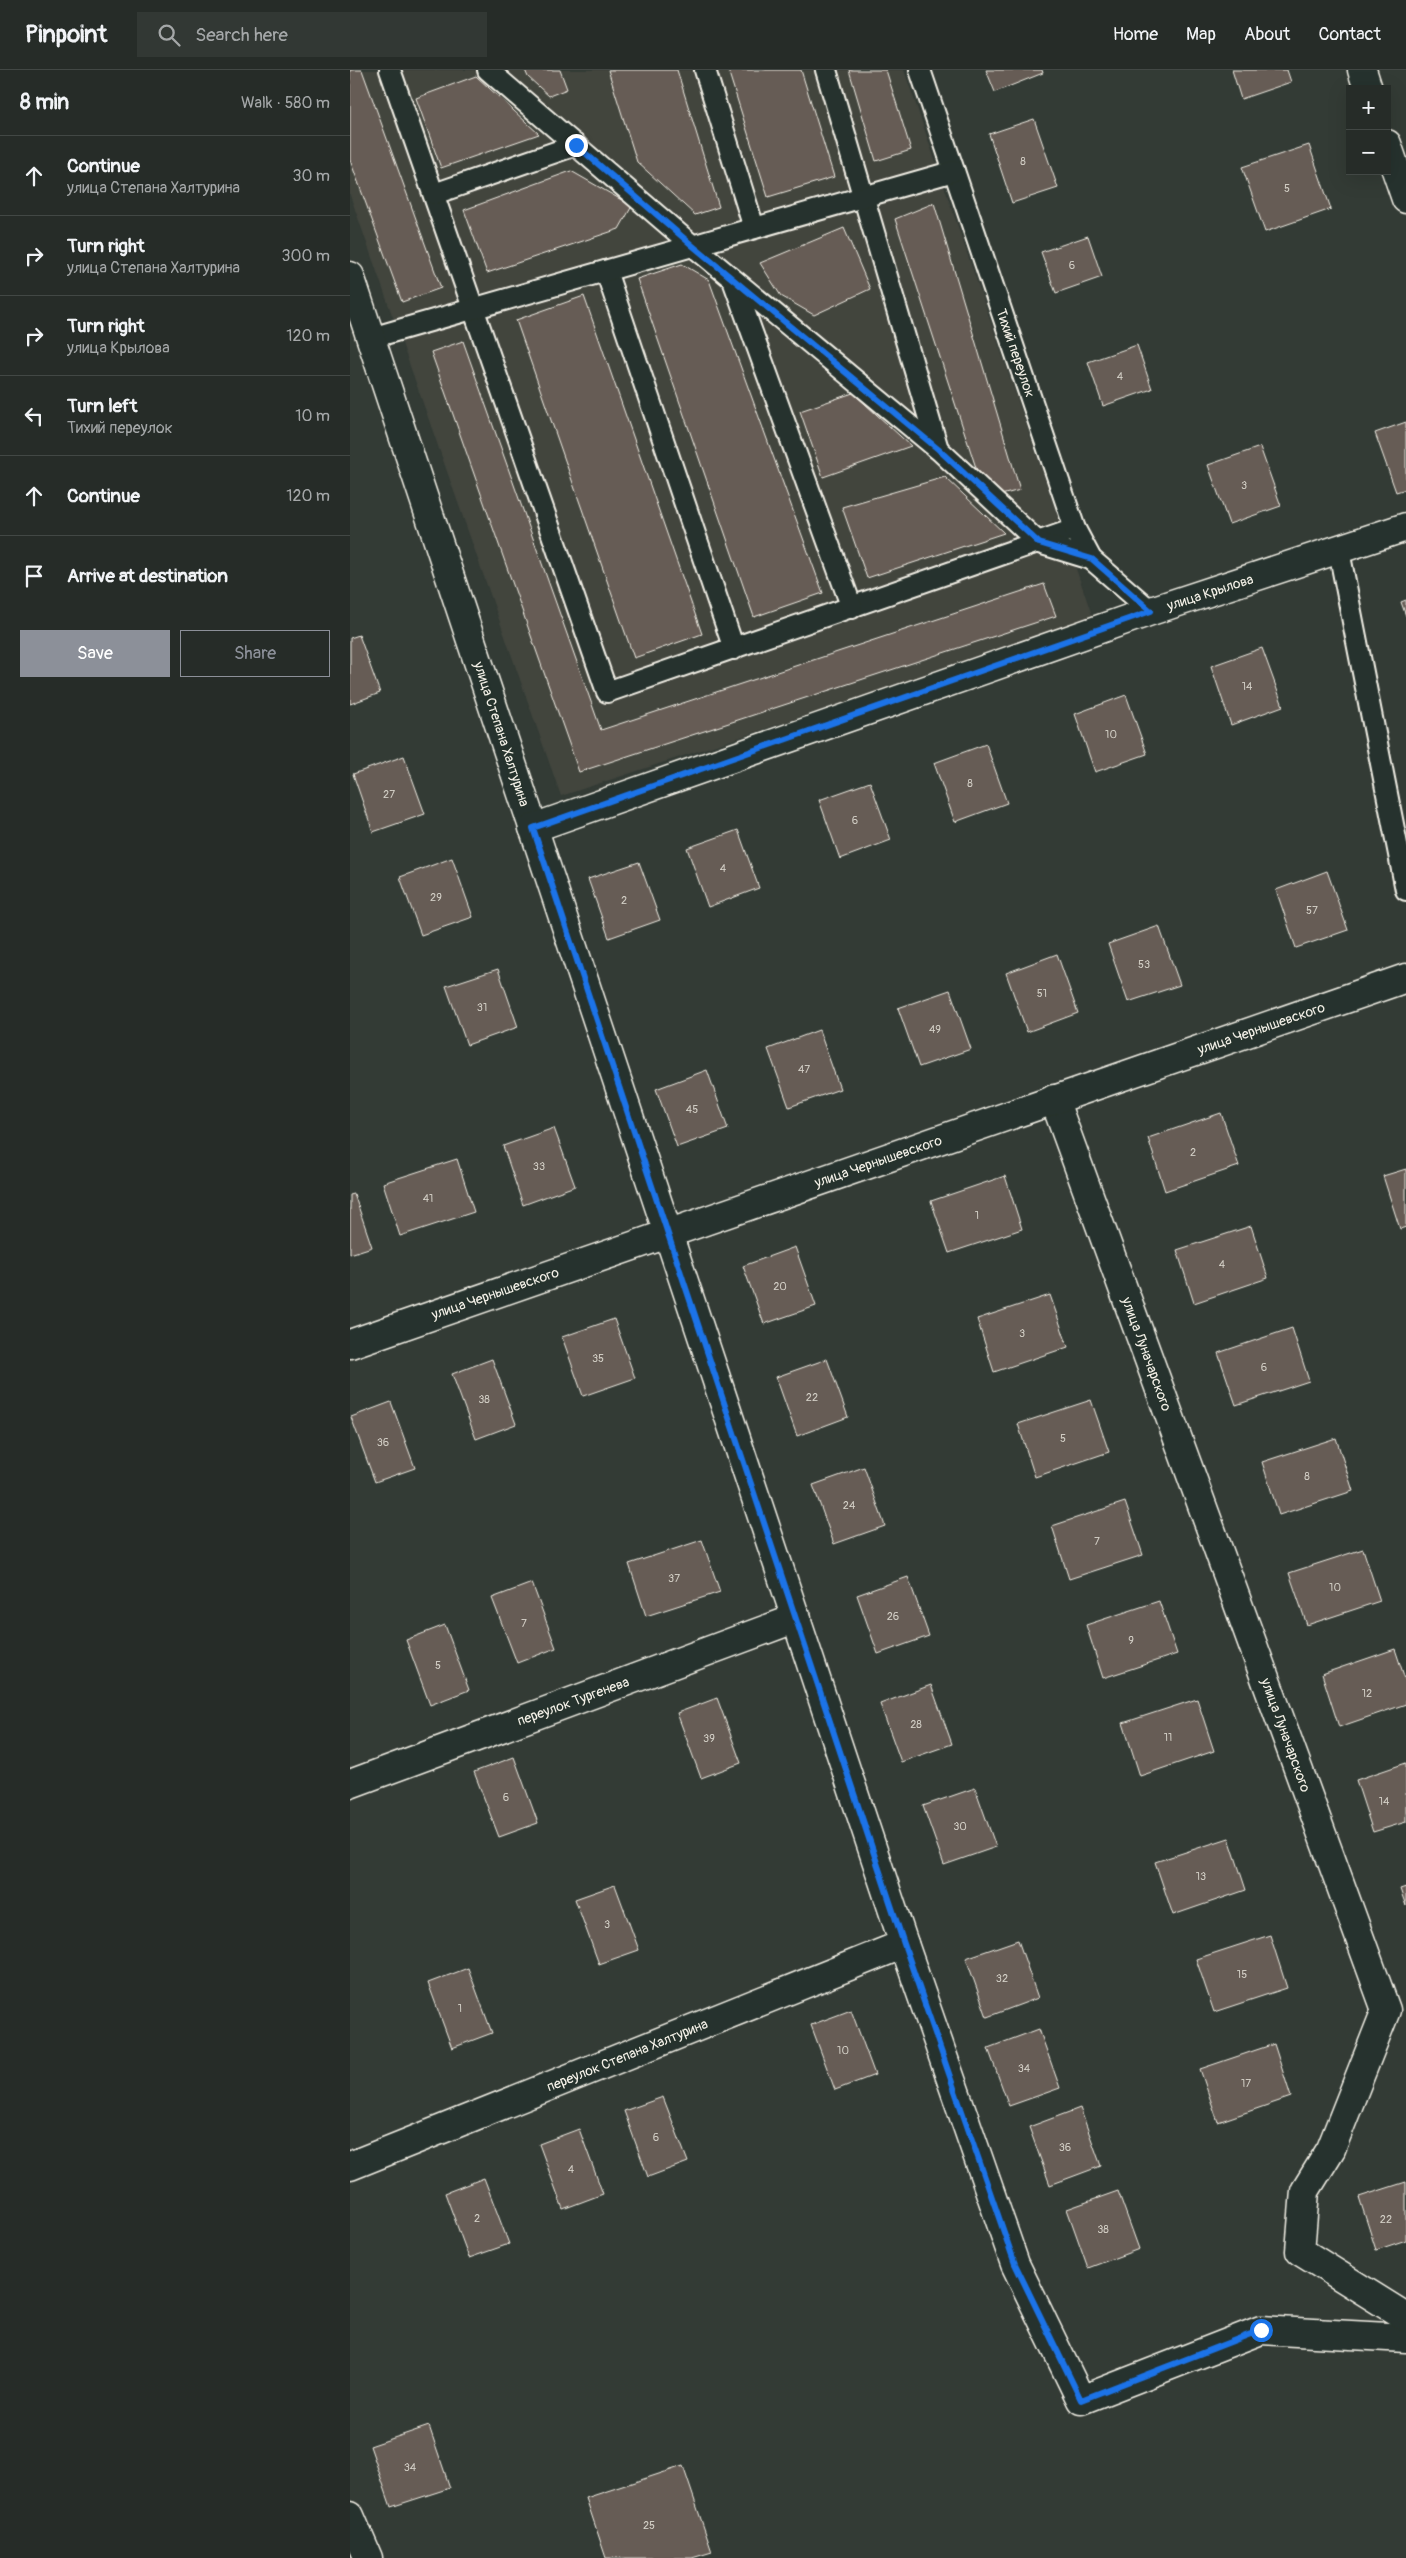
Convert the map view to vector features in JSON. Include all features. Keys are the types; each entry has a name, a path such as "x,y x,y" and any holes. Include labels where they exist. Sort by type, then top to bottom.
{"street":[{"path":"1362,70 1367,85"},
{"path":"1391,156 1406,199"},
{"name":"улица Степана Халтурина","path":"350,276 904,1944 1015,2264 1081,2400 1261,2330 1406,2338"},
{"name":"улица Крылова","path":"533,828 1151,611 1406,528"},
{"name":"улица Чернышевского","path":"350,1344 1406,978"},
{"name":"улица Луначарского","path":"1054,1099 1386,2010 1331,2149 1305,2191 1300,2251 1406,2317"},
{"name":"переулок Тургенева","path":"350,1784 797,1618"},
{"name":"переулок Степана Халтурина","path":"350,2166 904,1944"},
{"path":"350,2516 368,2558"}],"lane":[{"path":"390,70 607,692 1075,529"},
{"path":"488,70 693,246 938,449 1039,543 1092,559"},
{"path":"705,70 754,228"},
{"path":"826,70 938,449"},
{"name":"Тихий переулок","path":"920,70 1075,529 1092,559 1151,611"},
{"path":"434,194 576,145"},
{"path":"371,338 954,171"},
{"path":"606,271 734,649"},
{"path":"733,279 852,608"},
{"path":"1339,551 1406,890"}],"shaded area":[{"path":"350,70 904,70 1094,621 561,796 350,195"}],"building":[{"path":"350,70 362,70 441,288 402,302 350,160"},
{"path":"525,70 560,70 567,89 549,96 528,77"},
{"path":"608,70 677,70 719,207 695,215 637,162"},
{"path":"728,70 801,70 834,177 768,197"},
{"path":"849,70 886,70 911,150 876,161"},
{"path":"986,70 1042,70 1043,73 995,92"},
{"path":"1232,70 1287,70 1291,82 1241,99"},
{"path":"476,76 539,134 441,168 416,98"},
{"path":"1034,119 1058,188 1012,203 989,134"},
{"path":"1309,145 1331,209 1265,232 1242,167"},
{"path":"571,171 632,206 619,229 487,273 464,210"},
{"path":"934,203 1020,490 1001,495 979,477 895,219"},
{"path":"844,228 870,289 814,315 781,296 760,263"},
{"path":"1088,236 1102,277 1056,293 1041,252"},
{"path":"682,264 709,280 823,593 754,617 637,279"},
{"path":"584,296 702,634 634,658 516,320"},
{"path":"463,341 601,730 1044,584 1056,616 579,772 431,352"},
{"path":"1137,345 1152,389 1103,406 1088,362"},
{"path":"853,393 911,446 823,477 800,411"},
{"path":"1406,422 1406,489 1396,492 1375,433"},
{"path":"1260,447 1281,506 1229,524 1208,465"},
{"path":"945,477 1004,533 867,578 842,507"},
{"path":"1406,600 1406,616 1401,602"},
{"path":"359,635 380,693 350,704 350,638"},
{"path":"1262,648 1283,706 1231,725 1211,666"},
{"path":"1126,695 1147,754 1095,772 1075,714"},
{"path":"986,744 1007,803 955,822 934,763"},
{"path":"404,756 425,814 373,832 353,774"},
{"path":"870,782 891,840 840,859 819,800"},
{"path":"738,830 759,888 708,907 687,848"},
{"path":"452,858 473,917 421,935 400,877"},
{"path":"639,862 660,920 609,938 588,879"},
{"path":"1327,871 1348,930 1296,948 1276,890"},
{"path":"1159,926 1180,985 1128,1002 1108,944"},
{"path":"1057,954 1078,1013 1027,1032 1006,973"},
{"path":"498,969 518,1027 467,1045 446,986"},
{"path":"950,990 971,1049 919,1067 898,1008"},
{"path":"819,1030 840,1089 789,1107 768,1049"},
{"path":"707,1070 728,1129 677,1147 656,1089"},
{"path":"1221,1113 1239,1166 1165,1191 1148,1138"},
{"path":"554,1128 575,1186 523,1205 503,1146"},
{"path":"457,1159 474,1212 400,1236 383,1183"},
{"path":"1406,1169 1406,1227 1400,1229 1383,1176"},
{"path":"1005,1176 1022,1229 949,1253 931,1201"},
{"path":"354,1194 372,1247 350,1254 350,1195"},
{"path":"1251,1226 1268,1278 1194,1303 1177,1250"},
{"path":"795,1247 816,1306 764,1324 743,1266"},
{"path":"1050,1295 1068,1347 994,1372 977,1319"},
{"path":"614,1319 635,1378 583,1396 562,1337"},
{"path":"1292,1328 1309,1381 1236,1405 1218,1353"},
{"path":"492,1359 516,1424 476,1439 452,1374"},
{"path":"827,1359 848,1417 797,1436 776,1377"},
{"path":"1091,1400 1109,1452 1035,1477 1018,1424"},
{"path":"391,1402 415,1468 375,1482 351,1417"},
{"path":"1336,1438 1353,1491 1279,1515 1262,1462"},
{"path":"864,1467 885,1526 834,1544 813,1485"},
{"path":"1125,1502 1143,1555 1069,1579 1052,1526"},
{"path":"702,1540 720,1592 646,1616 629,1564"},
{"path":"1363,1549 1380,1601 1307,1625 1289,1573"},
{"path":"908,1577 929,1636 878,1654 857,1595"},
{"path":"532,1583 556,1648 517,1663 492,1598"},
{"path":"1159,1601 1177,1654 1103,1678 1086,1625"},
{"path":"445,1625 469,1690 430,1705 406,1640"},
{"path":"1395,1649 1406,1682 1406,1704 1339,1727 1322,1674"},
{"path":"931,1685 952,1744 901,1762 880,1704"},
{"path":"717,1698 741,1763 701,1778 677,1713"},
{"path":"1197,1699 1214,1751 1140,1776 1123,1723"},
{"path":"514,1757 538,1823 499,1837 474,1772"},
{"path":"1406,1763 1406,1822 1373,1832 1356,1780"},
{"path":"975,1788 996,1847 944,1865 923,1806"},
{"path":"1229,1838 1246,1890 1173,1915 1155,1862"},
{"path":"615,1885 639,1950 599,1964 575,1899"},
{"path":"1406,1887 1406,1906 1400,1889"},
{"path":"1270,1935 1287,1988 1214,2012 1196,1959"},
{"path":"1018,1940 1038,1998 987,2017 966,1958"},
{"path":"468,1968 492,2033 452,2048 428,1983"},
{"path":"851,2010 875,2075 835,2090 811,2025"},
{"path":"1039,2029 1060,2088 1009,2106 988,2048"},
{"path":"1274,2044 1291,2097 1218,2122 1200,2069"},
{"path":"663,2097 688,2162 648,2177 624,2111"},
{"path":"1080,2108 1101,2166 1050,2185 1029,2127"},
{"path":"579,2129 603,2194 563,2209 539,2144"},
{"path":"484,2178 509,2244 469,2258 445,2193"},
{"path":"1406,2182 1406,2240 1376,2250 1359,2197"},
{"path":"1118,2191 1139,2249 1088,2268 1067,2209"},
{"path":"429,2426 450,2488 391,2507 370,2446"},
{"path":"683,2466 712,2552 692,2558 606,2558 586,2498"}],"route":[{"path":"576,145 693,246 938,449 1039,543 1092,559 1151,611 533,828 904,1944 1015,2264 1081,2400 1261,2330"}]}
